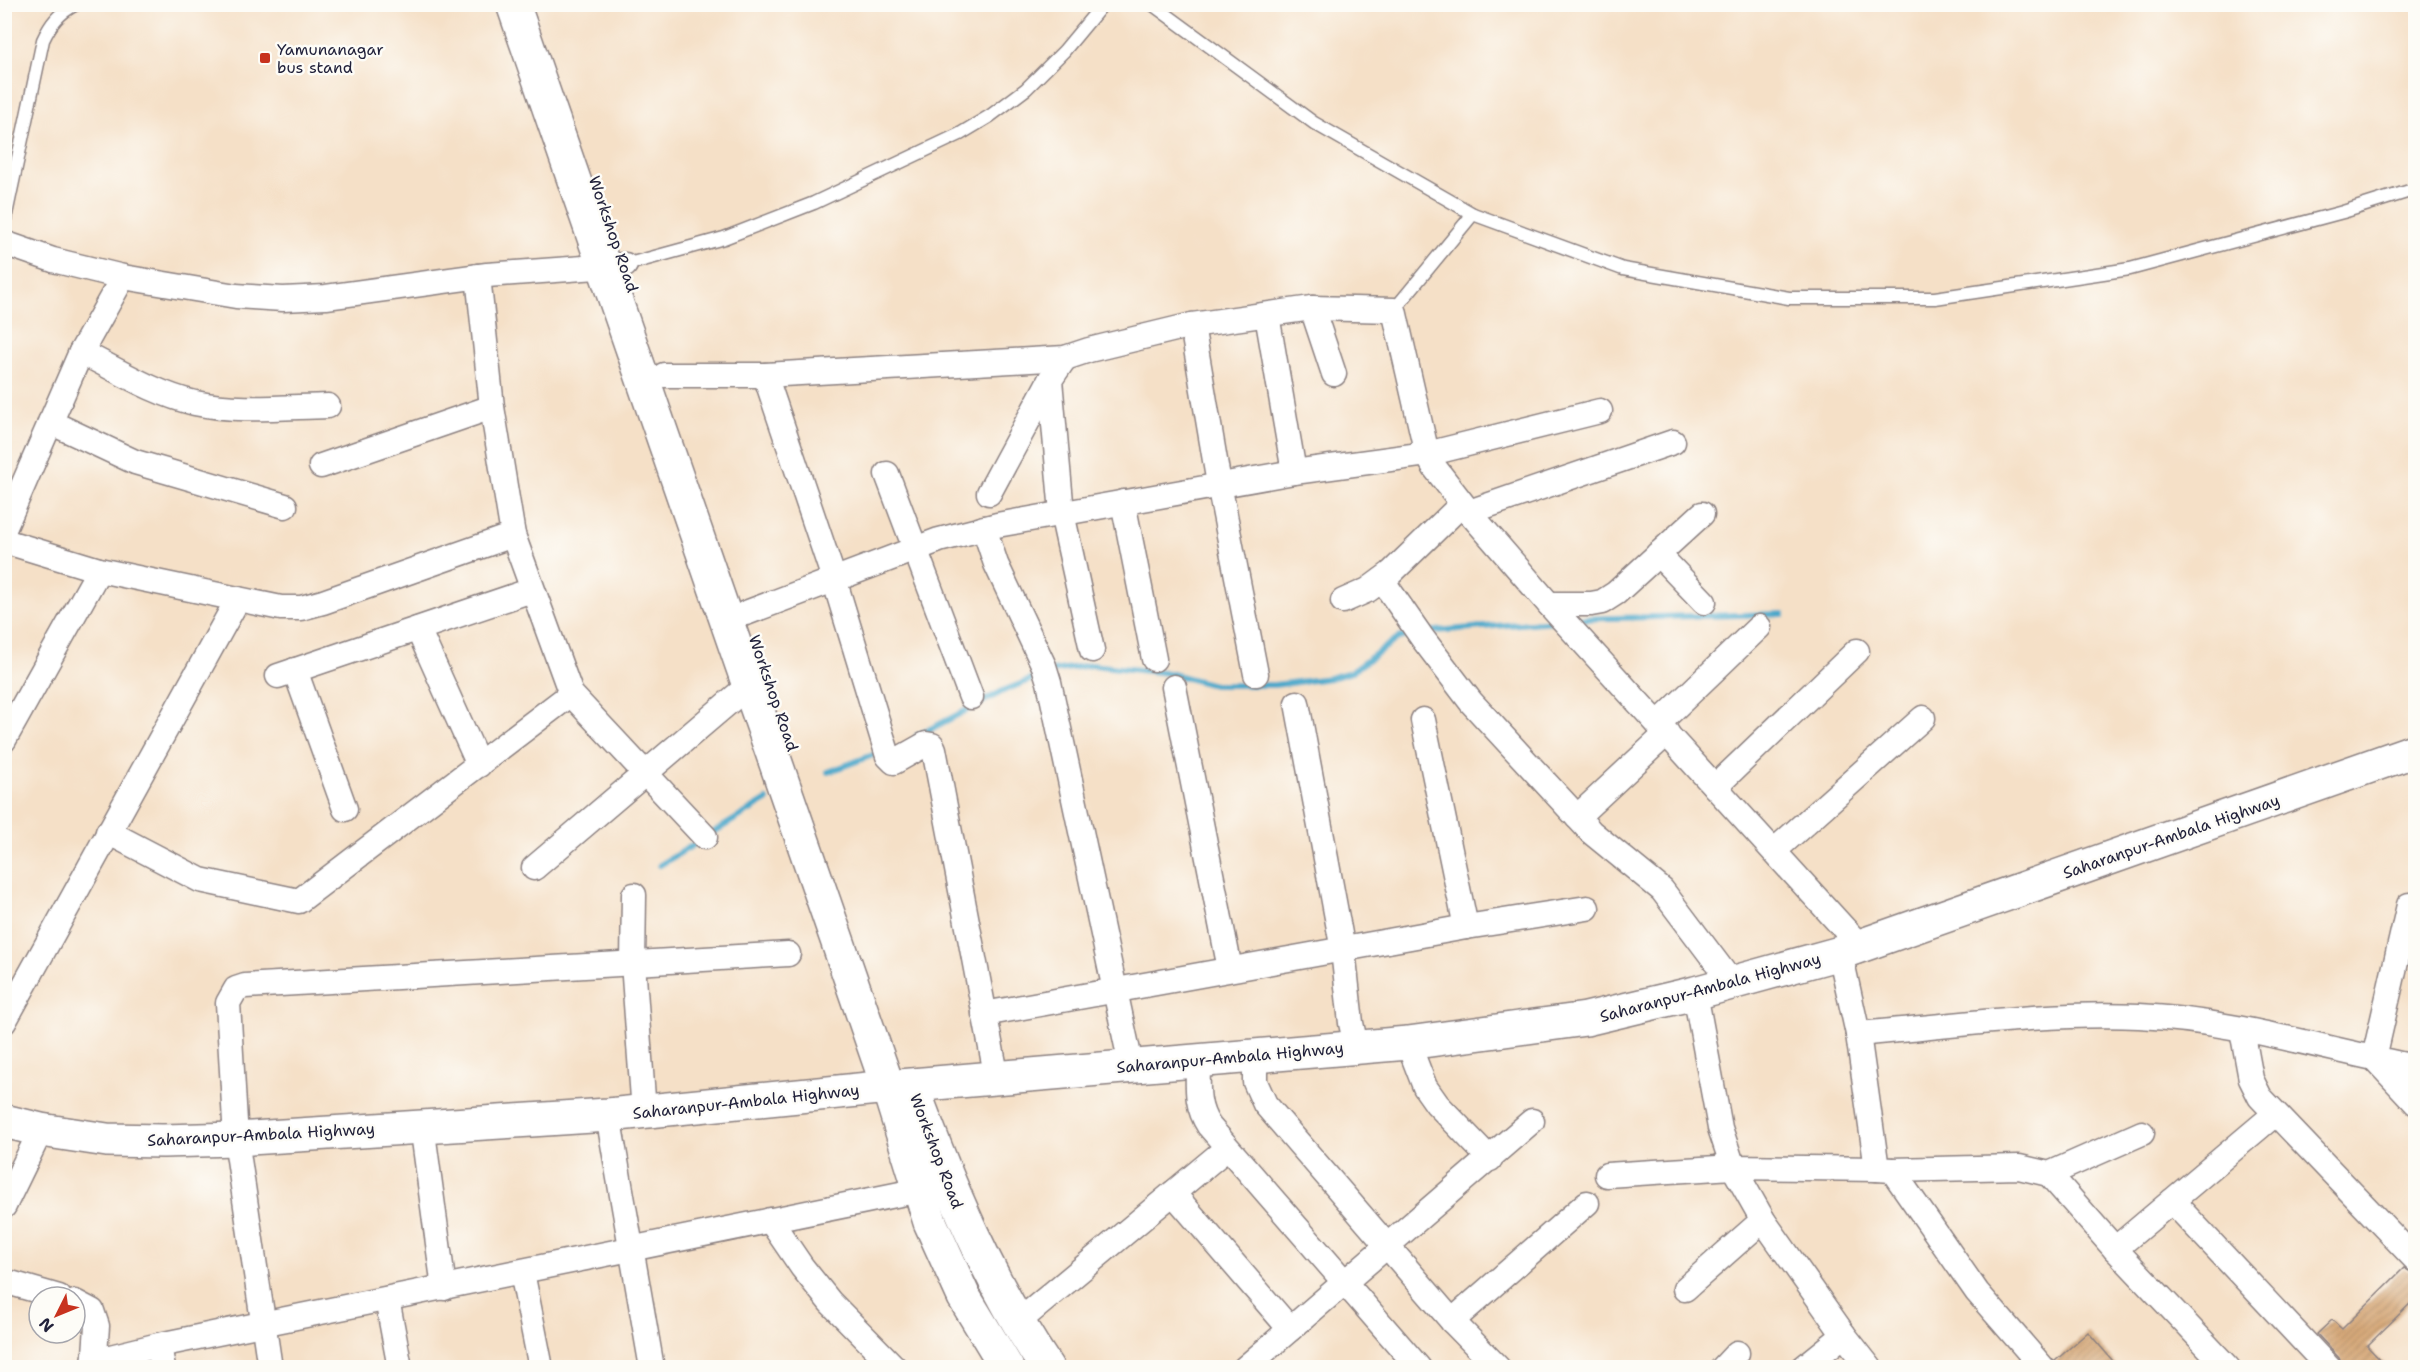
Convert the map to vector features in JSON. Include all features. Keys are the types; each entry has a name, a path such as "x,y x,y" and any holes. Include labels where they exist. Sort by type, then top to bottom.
{"main road":[{"name":"Workshop Road","path":"513,4 615,266 663,375 889,1027 920,1190 930,1222 964,1297 1007,1368"},
{"name":"Workshop Road","path":"534,4 749,685 900,1086 1017,1323 1047,1368"},
{"name":"Saharanpur-Ambala Highway","path":"4,1121 41,1130 107,1140 163,1141 608,1115 900,1086 1408,1042 1586,1019 1695,993 1850,950 2415,750"}],"street":[{"path":"4,243 53,260 123,277 236,296 283,298 326,297 478,276 615,266"},
{"path":"478,276 492,407 513,535 571,694 644,775 705,837"},
{"path":"4,529 81,352 123,277"},
{"path":"1312,308 1334,374"},
{"path":"663,375 765,375 1065,358 1192,325 1312,308 1394,309 1427,454 1435,468 1466,508 1552,607 1774,851 1850,950 1858,1034 1885,1169 1977,1292 2043,1368"},
{"path":"1267,315 1294,472"},
{"path":"1192,325 1219,484 1256,674"},
{"path":"81,352 148,385 194,403 232,408 328,406"},
{"path":"989,493 1065,358"},
{"path":"765,375 834,579 886,750 894,762 926,744 934,749 997,1078"},
{"path":"1050,381 1062,513 1092,650"},
{"path":"321,466 492,407"},
{"path":"746,613 915,548 984,528 1219,484 1427,454 1600,411"},
{"path":"50,422 135,462 285,506"},
{"path":"1343,601 1368,590 1382,580 1466,508 1673,442"},
{"path":"887,474 970,697"},
{"path":"1123,502 1154,659"},
{"path":"1552,607 1602,602 1616,593 1702,514"},
{"path":"984,528 996,564 1047,674 1131,1065"},
{"path":"4,541 99,570 281,608 301,608 513,535"},
{"path":"1658,554 1704,602"},
{"path":"4,740 99,570"},
{"path":"1382,580 1471,702 1602,842 1662,890 1732,983"},
{"path":"345,808 286,673 532,590"},
{"path":"4,1022 238,599"},
{"path":"1577,817 1759,627"},
{"path":"418,628 479,765"},
{"path":"1715,787 1857,651"},
{"path":"534,868 749,685"},
{"path":"1174,687 1230,969"},
{"path":"108,832 200,880 299,901 571,694"},
{"path":"1297,703 1343,950 1351,1023 1356,1046"},
{"path":"1774,851 1923,718"},
{"path":"1423,720 1466,927"},
{"path":"634,895 633,963 644,1112"},
{"path":"2374,1058 2409,905"},
{"path":"984,1014 1466,927 1587,908"},
{"path":"270,1368 236,1138 228,1003 236,989 245,986 788,954"},
{"path":"1695,993 1720,1128 1733,1167 1763,1220 1870,1368"},
{"path":"1858,1034 2093,1016 2172,1018 2415,1066"},
{"path":"2242,1030 2251,1080 2260,1097 2415,1260"},
{"path":"1408,1042 1425,1087 1437,1104 1490,1159"},
{"path":"1255,1056 1255,1082 1265,1104 1452,1321 1498,1368"},
{"path":"2374,1058 2415,1103"},
{"path":"1198,1060 1198,1100 1201,1114 1227,1148 1419,1368"},
{"path":"2115,1249 2275,1114"},
{"path":"608,1115 652,1368"},
{"path":"1245,1368 1532,1121"},
{"path":"422,1125 444,1288"},
{"path":"4,1206 41,1130"},
{"path":"2049,1174 2142,1133"},
{"path":"1017,1323 1227,1148"},
{"path":"1607,1175 1733,1167 1885,1169 2019,1167 2049,1174 2115,1249 2228,1368"},
{"path":"87,1308 92,1311 97,1326 94,1364 161,1356 262,1324 920,1190"},
{"path":"1173,1193 1290,1329"},
{"path":"2172,1201 2330,1368"},
{"path":"1452,1321 1587,1203"},
{"path":"1685,1289 1763,1220"},
{"path":"770,1221 830,1302 896,1368"},
{"path":"522,1272 541,1368"},
{"path":"4,1281 27,1288"},
{"path":"387,1299 400,1368"},
{"path":"1803,1368 1844,1335"}],"lane":[{"path":"4,224 43,40 51,22 76,4"},
{"path":"615,266 724,238 814,203 960,134 990,116 1026,89 1064,51 1103,4"},
{"path":"1152,4 1314,123 1473,214 1623,268 1789,297 1935,298 2130,268 2343,212 2415,189"},
{"path":"1394,309 1473,214"}],"building":[{"path":"2404,1268 2415,1274 2415,1299 2367,1346 2388,1368 2344,1368 2339,1358 2317,1334 2332,1320 2342,1329"},
{"path":"2088,1332 2119,1368 2057,1368 2055,1361"}],"waterway":[{"path":"1570,619 1783,614"},
{"path":"1424,632 1554,621"},
{"path":"1052,671 1091,665 1168,673 1214,685 1274,685 1330,678 1351,672 1398,638 1414,634"},
{"path":"917,736 1005,690 1043,675"},
{"path":"828,772 881,752"},
{"path":"709,835 767,800"},
{"path":"660,865 700,841"}],"place":[{"name":"Yamunanagar bus stand","path":"265,58"}]}
